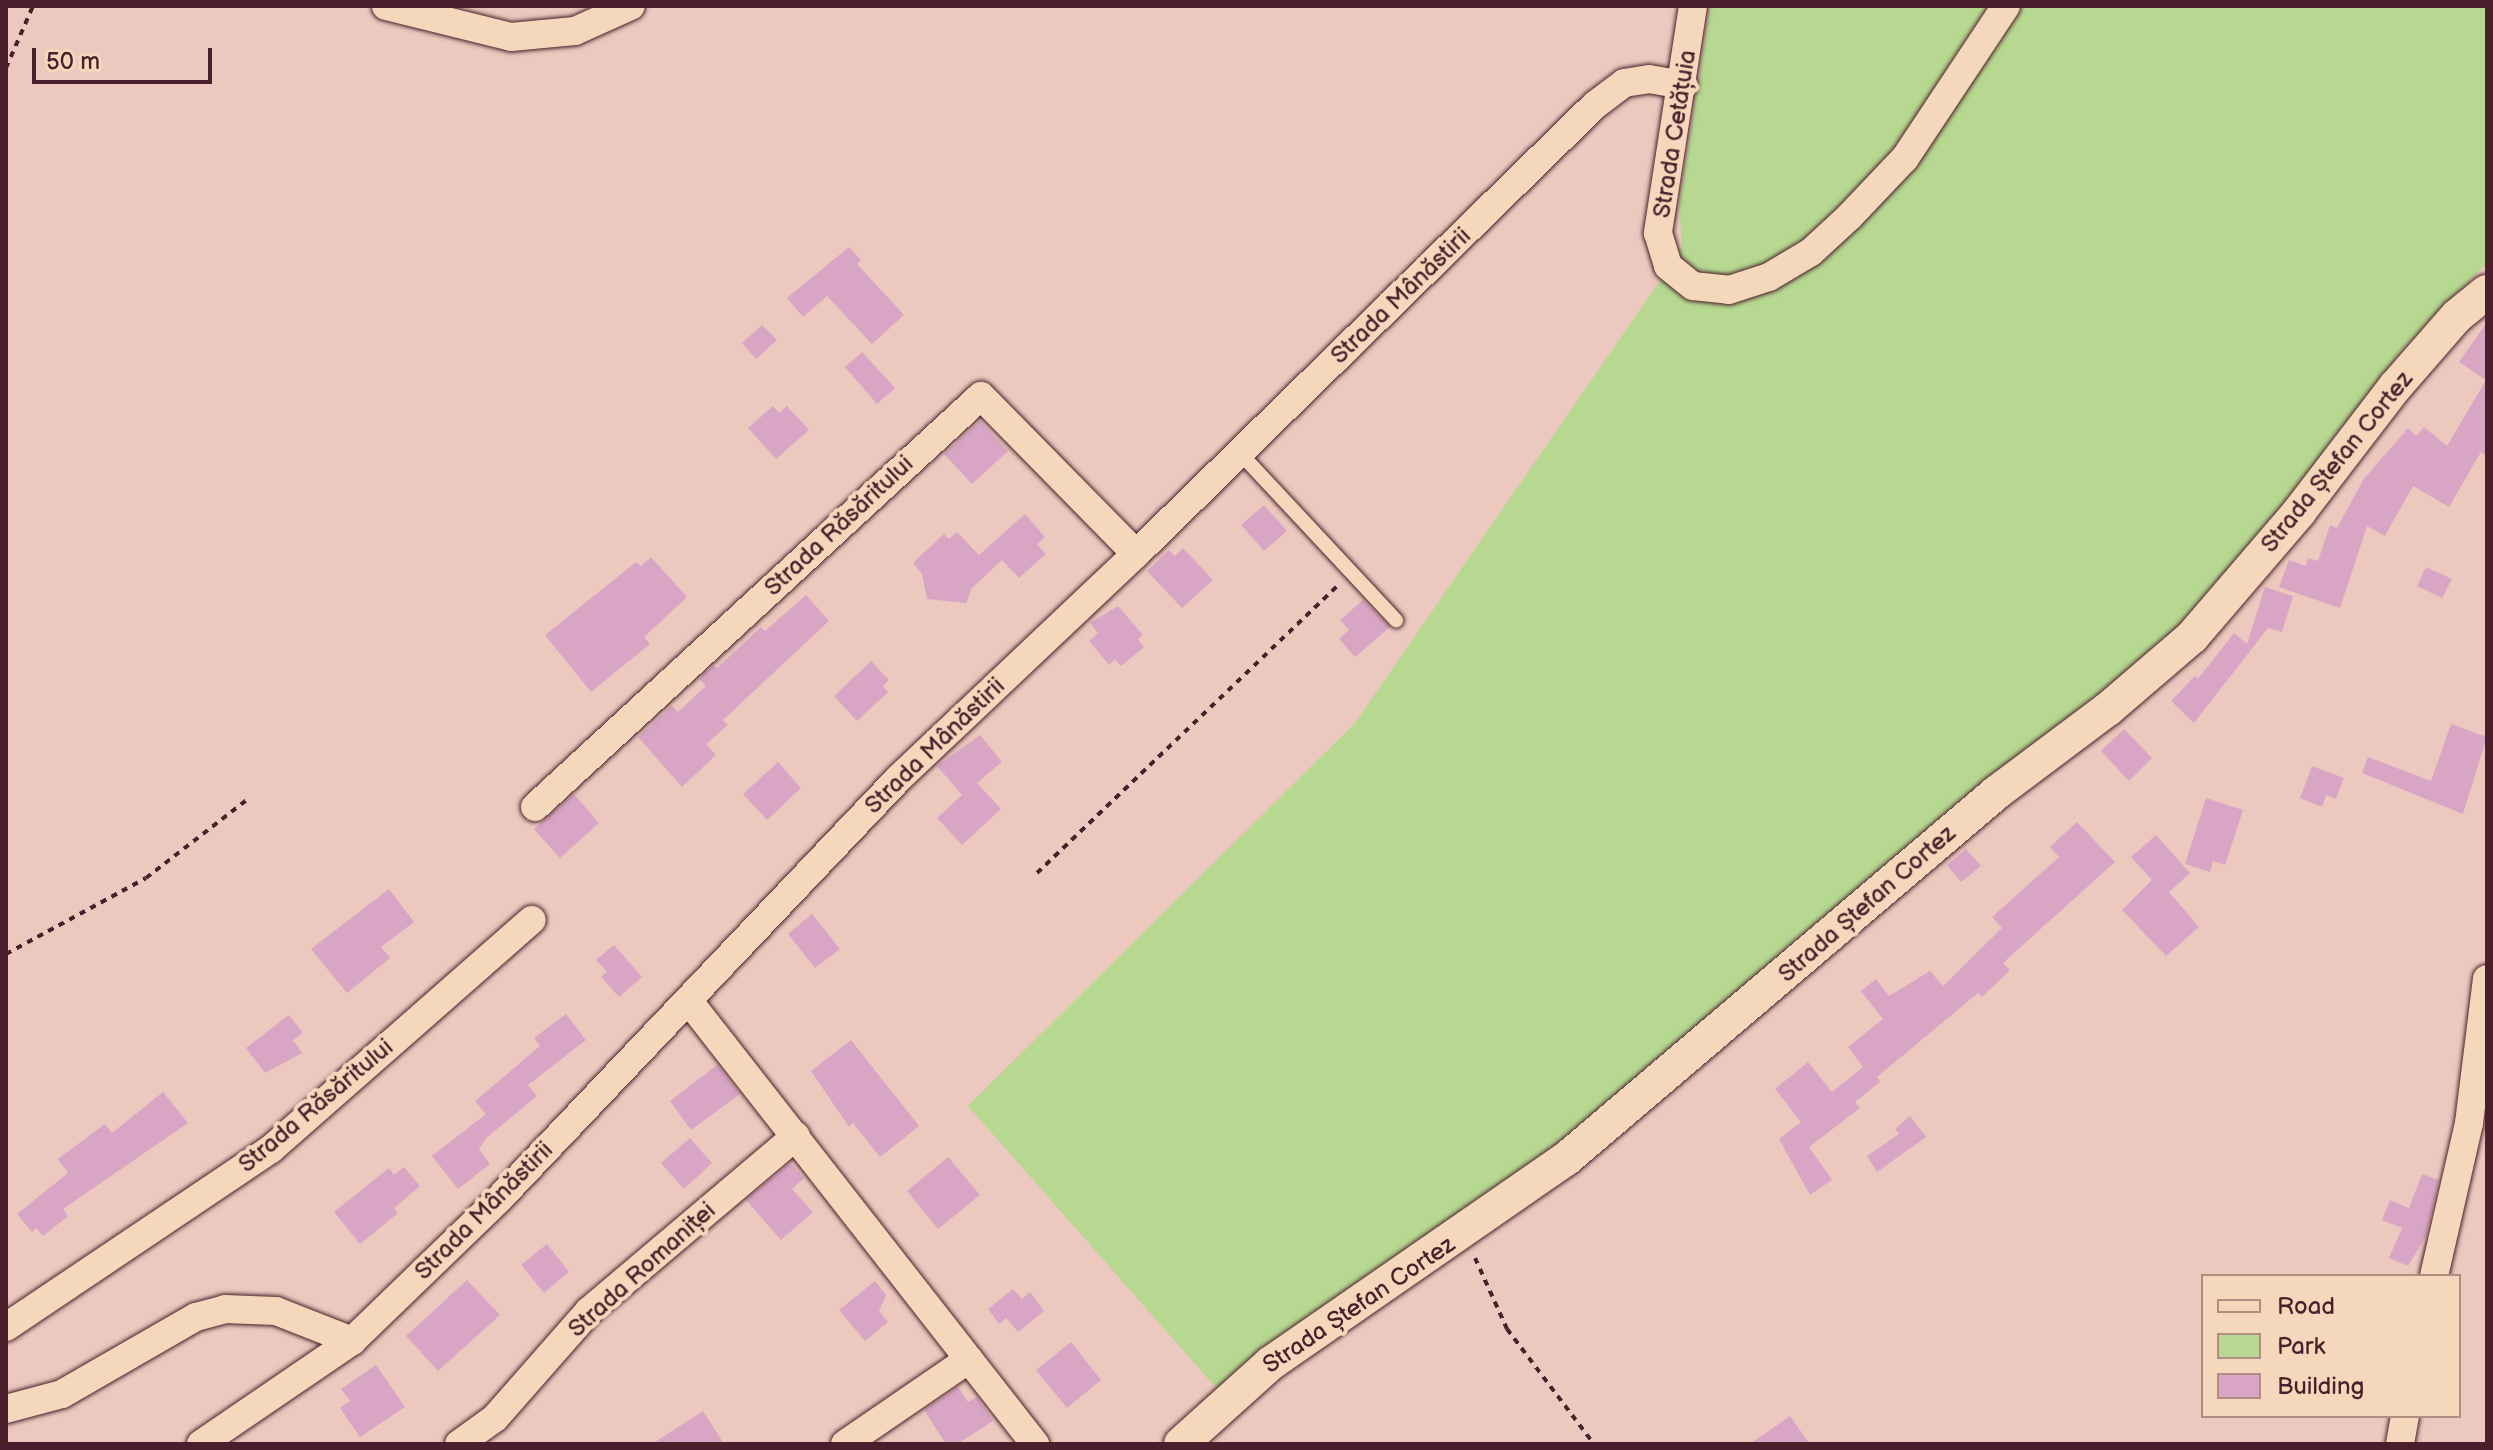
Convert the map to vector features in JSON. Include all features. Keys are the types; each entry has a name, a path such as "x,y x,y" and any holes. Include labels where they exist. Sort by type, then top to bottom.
{"street":[{"path":"386,6 511,37 575,31 631,6"},
{"name":"Strada Cetățuia","path":"1693,6 1658,233 1668,266 1693,286 1729,290 1769,277 1811,252 1849,217 1905,158 2006,6"},
{"name":"Strada Mânăstirii","path":"201,1444 352,1341 498,1200 899,778 1136,554 1595,105 1624,83 1649,79 1683,85"},
{"name":"Strada Ștefan Cortez","path":"1181,1444 1271,1363 1464,1234 1566,1159 1996,793 2108,709 2192,637 2299,512 2395,387 2457,316 2487,292"},
{"name":"Strada Răsăritului","path":"535,807 981,396 1136,554"},
{"name":"Strada Răsăritului","path":"6,1327 271,1149 532,920"},
{"path":"2434,1274 2469,1123 2487,979"},
{"path":"688,1000 1035,1444"},
{"name":"Strada Romaniței","path":"459,1444 495,1418 589,1311 796,1136"},
{"path":"6,1409 62,1394 196,1317 225,1309 276,1311 352,1341"},
{"path":"845,1444 969,1359"},
{"path":"2400,1444 2405,1418"}],"lane":[{"path":"1240,453 1396,620"}],"path":[{"path":"6,68 33,6"},
{"path":"1037,873 1351,573"},
{"path":"6,954 146,878 249,798"},
{"path":"1464,1234 1507,1329 1594,1444"}],"green space":[{"path":"1710,6 2487,6 2487,263 2400,352 2191,640 1439,1238 1225,1398 968,1106 1355,723 1659,282 1682,247 1679,206"}],"building":[{"path":"849,247 861,260 857,264 904,315 872,344 827,296 803,317 787,298"},
{"path":"2487,322 2487,456 2481,452 2449,507 2413,486 2385,536 2367,526 2340,608 2279,587 2289,560 2306,566 2308,558 2318,561 2330,525 2337,528 2363,480 2408,428 2416,436 2424,427 2447,446 2486,380 2459,362"},
{"path":"762,325 777,340 756,359 742,343"},
{"path":"862,352 895,388 877,404 845,367"},
{"path":"773,406 779,413 787,406 809,430 776,459 748,428"},
{"path":"980,421 1008,451 972,484 944,454"},
{"path":"1264,505 1287,531 1264,551 1241,525"},
{"path":"1025,514 1045,537 1037,544 1046,554 1019,578 1002,560 972,588 966,603 927,599 922,574 913,563 944,534 949,539 957,532 979,555"},
{"path":"1183,548 1213,580 1182,608 1147,571 1169,550 1175,556"},
{"path":"651,557 687,597 644,637 650,644 591,692 545,635 636,562 641,566"},
{"path":"2426,567 2452,579 2442,598 2417,586"},
{"path":"2265,587 2293,596 2282,632 2268,628 2194,723 2171,701 2195,676 2198,679 2234,633 2247,644"},
{"path":"806,595 829,621 723,720 728,725 706,744 716,755 682,787 638,737 672,706 678,712 706,686 699,679 714,665 717,668 761,627 765,631"},
{"path":"1363,600 1390,627 1355,657 1339,639 1349,630 1340,620"},
{"path":"1118,606 1143,635 1138,639 1144,647 1121,666 1115,659 1109,665 1089,641 1098,633 1090,623"},
{"path":"871,661 889,680 883,686 888,692 857,721 834,696"},
{"path":"2451,724 2487,737 2463,814 2362,773 2368,757 2431,781"},
{"path":"2124,729 2152,758 2129,781 2101,751"},
{"path":"980,735 1002,762 977,783 1001,809 962,845 937,818 962,795 937,766"},
{"path":"778,762 801,788 767,820 743,794"},
{"path":"2312,766 2344,778 2336,799 2326,795 2322,807 2300,798"},
{"path":"574,794 599,823 560,858 534,829"},
{"path":"2206,798 2243,810 2225,865 2213,861 2210,872 2185,864"},
{"path":"2077,822 2115,862 2003,963 2010,970 1982,997 1978,993 1877,1077 1880,1082 1855,1102 1860,1108 1809,1147 1832,1180 1810,1195 1779,1139 1801,1122 1775,1089 1808,1062 1832,1092 1863,1067 1848,1047 1883,1019 1861,991 1876,979 1889,996 1930,971 1943,986 2002,928 1992,917 2059,857 2050,847"},
{"path":"2156,835 2190,873 2169,892 2199,927 2166,956 2122,910 2152,880 2131,857"},
{"path":"1966,849 1981,866 1961,882 1947,865"},
{"path":"389,889 414,922 381,947 390,958 347,993 311,949"},
{"path":"812,914 840,949 815,968 788,934"},
{"path":"614,945 642,977 619,997 601,977 607,972 596,960"},
{"path":"566,1014 586,1040 528,1085 537,1096 486,1138 479,1149 490,1164 458,1189 432,1156 486,1114 475,1101 540,1046 534,1038"},
{"path":"289,1015 303,1033 293,1040 302,1053 265,1073 246,1048"},
{"path":"851,1040 919,1126 880,1157 853,1123 849,1127 811,1071"},
{"path":"717,1065 740,1094 691,1130 670,1101"},
{"path":"163,1092 188,1123 63,1209 68,1216 43,1236 36,1228 32,1232 17,1214 68,1173 58,1159 105,1124 112,1133"},
{"path":"1910,1116 1926,1137 1877,1172 1867,1156 1899,1134 1895,1129"},
{"path":"690,1138 712,1163 684,1189 661,1163"},
{"path":"948,1157 980,1195 938,1229 907,1191"},
{"path":"790,1163 804,1178 792,1189 813,1212 781,1240 746,1200"},
{"path":"404,1167 420,1186 394,1208 398,1213 360,1244 334,1212 389,1168 394,1175"},
{"path":"2422,1174 2439,1180 2426,1236 2408,1266 2389,1258 2402,1228 2382,1220 2390,1200 2409,1208"},
{"path":"547,1244 569,1272 544,1293 521,1265"},
{"path":"467,1280 500,1315 438,1371 406,1336"},
{"path":"875,1281 886,1295 879,1311 888,1322 865,1341 839,1310"},
{"path":"1013,1289 1022,1299 1030,1292 1044,1311 1018,1332 1006,1318 999,1324 988,1309"},
{"path":"1071,1342 1101,1380 1067,1408 1036,1370"},
{"path":"376,1365 405,1407 360,1437 340,1408 350,1401 341,1389"},
{"path":"958,1387 968,1402 977,1397 993,1421 957,1444 946,1444 924,1410"},
{"path":"703,1411 724,1444 652,1444"},
{"path":"1790,1416 1810,1444 1750,1444"}]}
